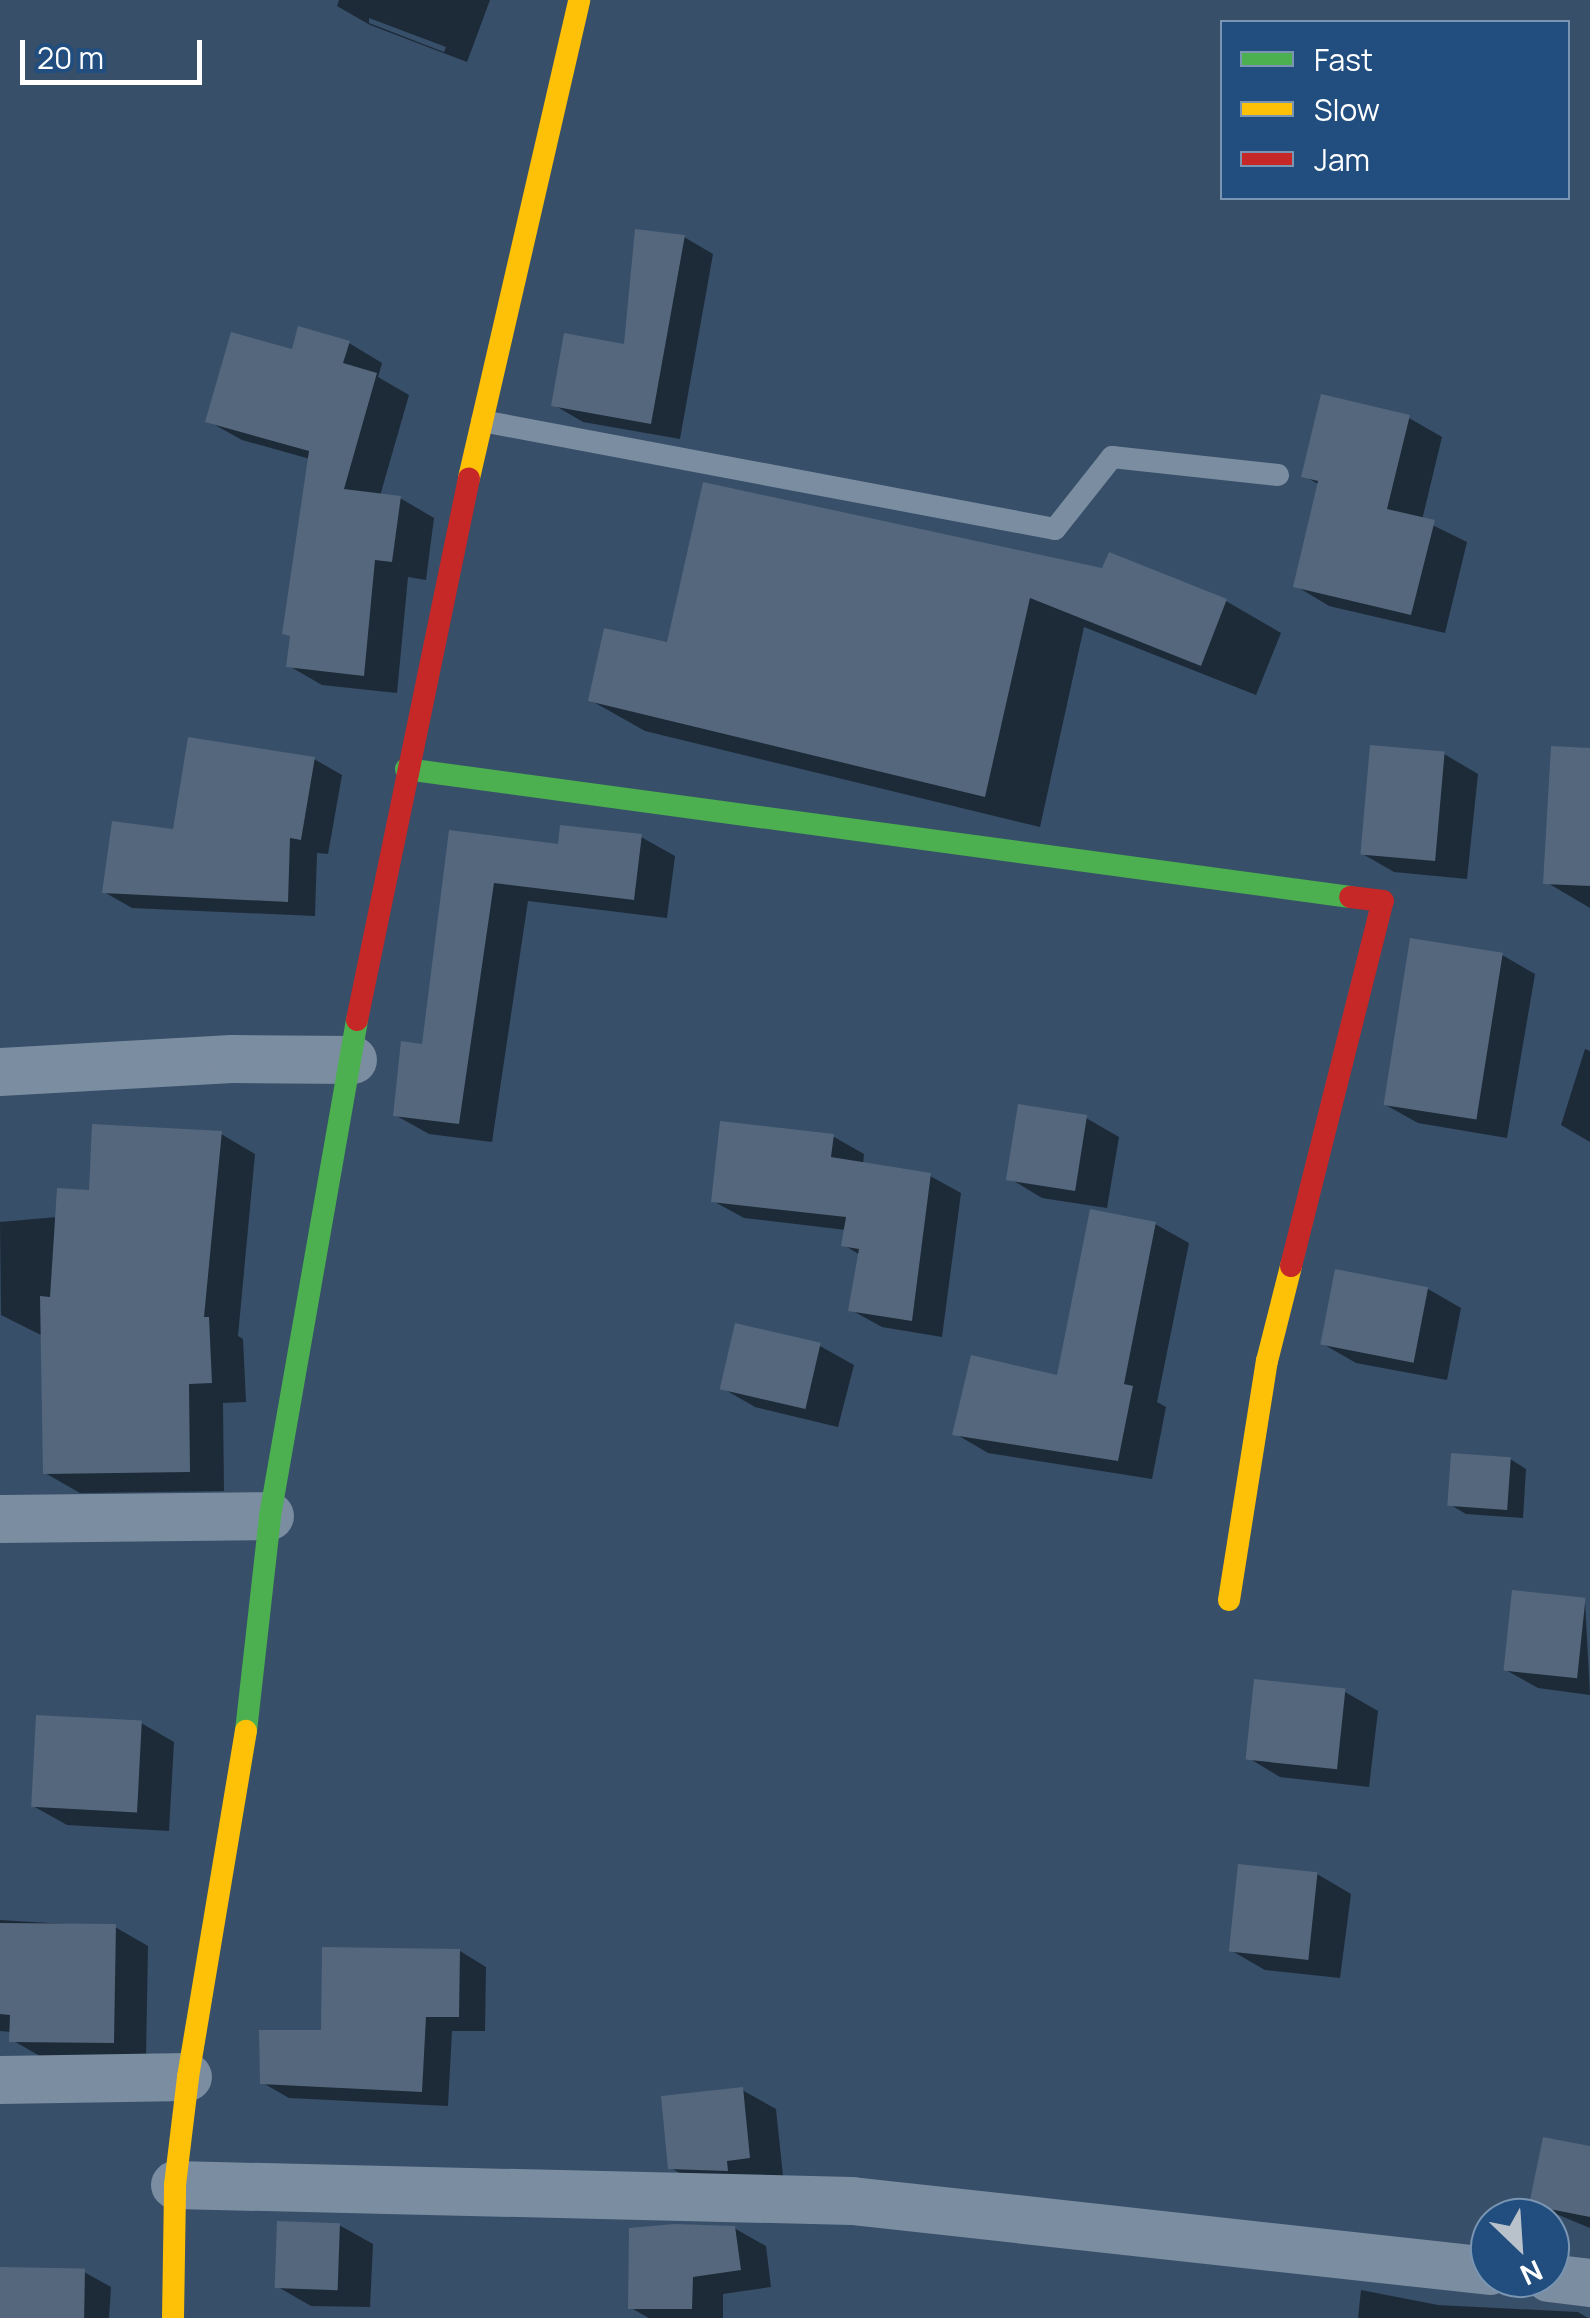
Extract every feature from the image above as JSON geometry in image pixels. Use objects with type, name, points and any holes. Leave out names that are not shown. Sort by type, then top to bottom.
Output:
[{"type":"street","points":[[173,2318],[175,2185],[188,2077],[244,1746],[270,1516],[406,769],[579,0]]},
{"type":"street","points":[[406,769],[1383,902],[1267,1361],[1229,1600]]},
{"type":"street","points":[[0,1072],[232,1059],[353,1060]]},
{"type":"street","points":[[0,1519],[270,1516]]},
{"type":"street","points":[[0,2080],[188,2077]]},
{"type":"street","points":[[175,2185],[852,2200],[1470,2270]]},
{"type":"lane","points":[[482,421],[1055,530],[1112,457],[1278,476]]},
{"type":"building","points":[[635,229],[685,235],[651,424],[551,406],[564,333],[624,344]]},
{"type":"building","points":[[298,326],[350,341],[343,363],[377,373],[344,489],[401,496],[392,562],[375,560],[364,676],[286,667],[290,636],[282,634],[309,451],[205,422],[231,332],[292,349]]},
{"type":"building","points":[[1321,394],[1410,415],[1387,509],[1435,520],[1411,615],[1293,587],[1318,481],[1301,477]]},
{"type":"building","points":[[703,482],[1102,568],[1109,552],[1227,599],[1201,666],[1030,598],[985,797],[588,701],[604,628],[667,642]]},
{"type":"building","points":[[188,737],[315,757],[301,840],[290,838],[288,902],[102,893],[112,821],[173,829]]},
{"type":"building","points":[[1370,745],[1445,752],[1435,861],[1360,855]]},
{"type":"building","points":[[1551,746],[1590,748],[1590,886],[1543,884]]},
{"type":"building","points":[[560,825],[642,834],[634,900],[494,883],[459,1124],[393,1116],[401,1041],[422,1044],[449,830],[558,844]]},
{"type":"building","points":[[1410,938],[1503,953],[1476,1120],[1384,1105]]},
{"type":"building","points":[[1018,1104],[1087,1115],[1075,1191],[1006,1180]]},
{"type":"building","points":[[720,1121],[834,1134],[831,1157],[931,1173],[912,1321],[848,1311],[859,1249],[841,1246],[846,1217],[711,1202]]},
{"type":"building","points":[[92,1124],[222,1131],[204,1317],[209,1317],[212,1383],[189,1384],[190,1472],[43,1474],[40,1296],[50,1297],[57,1188],[89,1190]]},
{"type":"building","points":[[1090,1209],[1156,1222],[1124,1384],[1133,1386],[1118,1461],[952,1435],[971,1355],[1057,1375]]},
{"type":"building","points":[[1335,1269],[1428,1287],[1414,1363],[1320,1345]]},
{"type":"building","points":[[735,1323],[821,1343],[805,1409],[720,1389]]},
{"type":"building","points":[[1451,1453],[1511,1457],[1507,1510],[1447,1506]]},
{"type":"building","points":[[1512,1590],[1586,1598],[1577,1678],[1504,1671]]},
{"type":"building","points":[[1254,1679],[1345,1689],[1337,1769],[1246,1760]]},
{"type":"building","points":[[36,1715],[142,1721],[137,1812],[31,1807]]},
{"type":"building","points":[[1238,1864],[1318,1872],[1308,1960],[1229,1952]]},
{"type":"building","points":[[0,1923],[116,1924],[114,2043],[9,2042],[10,2015],[0,2014]]},
{"type":"building","points":[[322,1947],[460,1949],[459,2017],[426,2017],[422,2092],[260,2084],[259,2030],[321,2030]]},
{"type":"building","points":[[743,2087],[750,2158],[727,2161],[728,2171],[668,2169],[661,2096]]},
{"type":"building","points":[[1543,2137],[1590,2146],[1590,2217],[1570,2213],[1570,2198],[1530,2198]]},
{"type":"building","points":[[277,2221],[340,2223],[338,2290],[275,2288]]},
{"type":"building","points":[[674,2224],[735,2226],[741,2270],[693,2277],[692,2309],[628,2309],[629,2228]]},
{"type":"building","points":[[0,2267],[85,2268],[84,2318],[0,2318]]},
{"type":"traffic: fast","points":[[406,769],[1350,897]]},
{"type":"traffic: fast","points":[[246,1731],[270,1516],[357,1020]]},
{"type":"traffic: slow","points":[[469,478],[579,0]]},
{"type":"traffic: slow","points":[[1229,1600],[1267,1361],[1291,1266]]},
{"type":"traffic: slow","points":[[173,2318],[175,2185],[188,2077],[246,1731]]},
{"type":"traffic: jam","points":[[357,1020],[469,478]]},
{"type":"traffic: jam","points":[[1291,1266],[1383,901],[1350,897]]}]
